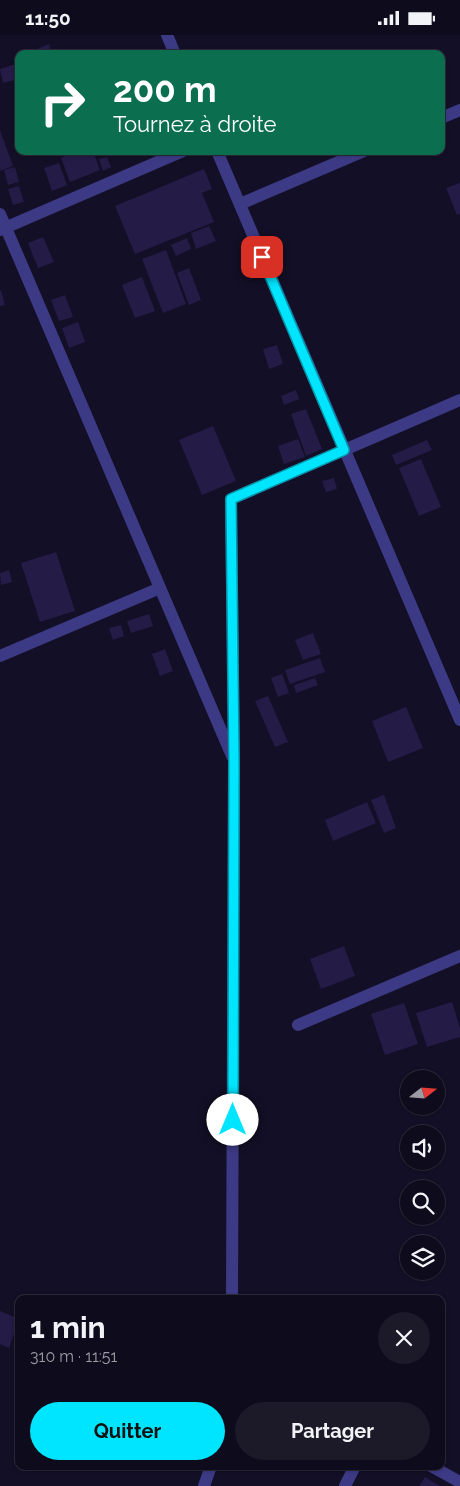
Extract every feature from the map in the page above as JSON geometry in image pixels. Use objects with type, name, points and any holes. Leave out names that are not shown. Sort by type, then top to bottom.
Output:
[{"type":"street","points":[[167,35],[173,50]]},
{"type":"street","points":[[445,116],[460,110]]},
{"type":"street","points":[[3,229],[174,155]]},
{"type":"street","points":[[219,155],[460,720]]},
{"type":"street","points":[[240,204],[355,155]]},
{"type":"street","points":[[0,214],[3,229],[234,762]]},
{"type":"street","points":[[232,1295],[234,762],[231,499],[460,401]]},
{"type":"street","points":[[0,657],[160,588]]},
{"type":"street","points":[[298,1025],[460,956]]},
{"type":"street","points":[[204,1486],[210,1470]]},
{"type":"street","points":[[345,1486],[353,1470]]},
{"type":"street","points":[[438,1470],[460,1482]]},
{"type":"building","points":[[49,44],[51,50],[37,50]]},
{"type":"building","points":[[15,64],[15,80],[3,83],[0,69]]},
{"type":"building","points":[[0,130],[13,166],[0,171]]},
{"type":"building","points":[[68,155],[94,155],[100,170],[70,182],[61,158]]},
{"type":"building","points":[[107,157],[111,167],[103,171],[99,159]]},
{"type":"building","points":[[59,163],[67,185],[52,191],[44,168]]},
{"type":"building","points":[[15,167],[19,182],[8,185],[4,170]]},
{"type":"building","points":[[204,169],[212,189],[202,193],[214,222],[135,254],[115,206]]},
{"type":"building","points":[[460,183],[460,214],[457,215],[446,188]]},
{"type":"building","points":[[19,186],[24,202],[13,205],[8,189]]},
{"type":"building","points":[[209,226],[216,241],[196,249],[191,233]]},
{"type":"building","points":[[43,237],[54,262],[38,268],[28,243]]},
{"type":"building","points":[[187,238],[191,249],[176,256],[171,245]]},
{"type":"building","points":[[166,250],[186,304],[163,313],[142,259]]},
{"type":"building","points":[[189,268],[201,300],[189,305],[177,273]]},
{"type":"building","points":[[142,277],[155,311],[135,318],[122,285]]},
{"type":"building","points":[[0,291],[5,305],[0,306]]},
{"type":"building","points":[[65,295],[73,317],[59,321],[51,300]]},
{"type":"building","points":[[78,322],[85,342],[69,348],[62,328]]},
{"type":"building","points":[[277,345],[283,364],[269,369],[263,349]]},
{"type":"building","points":[[296,390],[299,399],[284,405],[281,396]]},
{"type":"building","points":[[306,409],[322,449],[306,456],[291,414]]},
{"type":"building","points":[[213,426],[236,481],[202,495],[179,440]]},
{"type":"building","points":[[298,439],[305,457],[284,464],[278,446]]},
{"type":"building","points":[[427,440],[432,450],[396,465],[392,455]]},
{"type":"building","points":[[421,459],[441,507],[419,516],[399,468]]},
{"type":"building","points":[[334,478],[337,489],[326,492],[322,481]]},
{"type":"building","points":[[56,552],[75,611],[40,622],[21,563]]},
{"type":"building","points":[[9,570],[12,582],[1,585],[0,573]]},
{"type":"building","points":[[149,614],[153,626],[131,633],[127,621]]},
{"type":"building","points":[[121,625],[124,636],[113,640],[109,628]]},
{"type":"building","points":[[313,633],[321,654],[303,660],[295,640]]},
{"type":"building","points":[[165,649],[173,671],[160,676],[152,654]]},
{"type":"building","points":[[320,658],[325,672],[290,684],[285,670]]},
{"type":"building","points":[[282,674],[289,693],[278,697],[271,678]]},
{"type":"building","points":[[315,678],[318,685],[296,693],[294,685]]},
{"type":"building","points":[[268,696],[288,742],[275,747],[255,701]]},
{"type":"building","points":[[406,707],[423,748],[388,762],[372,721]]},
{"type":"building","points":[[384,795],[396,828],[384,833],[371,800]]},
{"type":"building","points":[[367,802],[376,823],[333,841],[325,820]]},
{"type":"building","points":[[344,946],[355,976],[321,989],[310,959]]},
{"type":"building","points":[[452,1002],[460,1028],[460,1037],[427,1047],[416,1013]]},
{"type":"building","points":[[404,1003],[418,1044],[385,1055],[371,1014]]},
{"type":"building","points":[[0,1311],[15,1317],[15,1331],[9,1348],[0,1344]]},
{"type":"building","points":[[425,1477],[440,1486],[419,1486]]},
{"type":"route","points":[[233,1120],[234,762],[231,499],[344,450],[262,257]]}]
